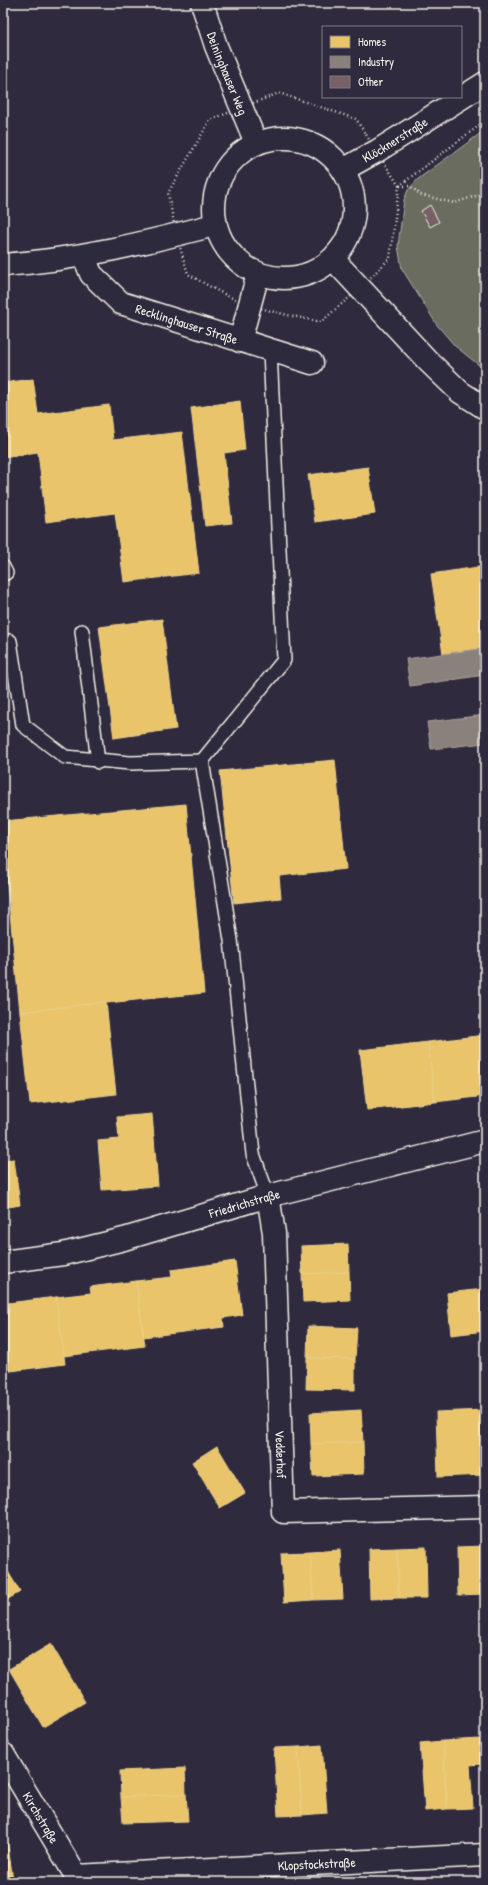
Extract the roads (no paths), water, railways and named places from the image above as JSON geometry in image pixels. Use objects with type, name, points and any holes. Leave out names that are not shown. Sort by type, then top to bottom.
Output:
[{"type":"street","name":"Deininghauser Weg","points":[[202,3],[216,46],[256,143]]},
{"type":"street","name":"Klöcknerstraße","points":[[462,97],[485,83]]},
{"type":"street","name":"Klöcknerstraße","points":[[344,170],[461,98]]},
{"type":"street","points":[[275,138],[295,138],[314,144],[330,155],[344,170],[353,193],[354,216],[347,240],[333,259],[316,271],[297,278],[277,279],[258,274],[238,263],[223,246],[214,225],[213,205],[216,186],[225,168],[238,153],[256,143],[275,138]]},
{"type":"street","points":[[3,265],[35,263],[84,256],[214,225]]},
{"type":"street","name":"Recklinghauser Straße","points":[[84,256],[91,274],[120,303],[312,363]]},
{"type":"street","points":[[333,259],[359,289],[460,392],[485,408]]},
{"type":"street","points":[[240,341],[258,274]]},
{"type":"street","name":"Friedrichstraße","points":[[3,1262],[63,1254],[124,1239],[268,1196],[485,1141]]},
{"type":"street","name":"Vedderhof","points":[[268,1196],[274,1232],[283,1512],[485,1507]]},
{"type":"street","name":"Kirchstraße","points":[[3,1754],[77,1879]]},
{"type":"street","name":"Klopstockstraße","points":[[77,1879],[485,1855]]},
{"type":"lane","points":[[268,1196],[253,1154],[231,940],[202,761],[284,660],[270,350]]},
{"type":"lane","points":[[82,631],[98,762]]},
{"type":"lane","points":[[10,640],[22,725],[65,757],[98,762],[130,763],[202,761]]}]
